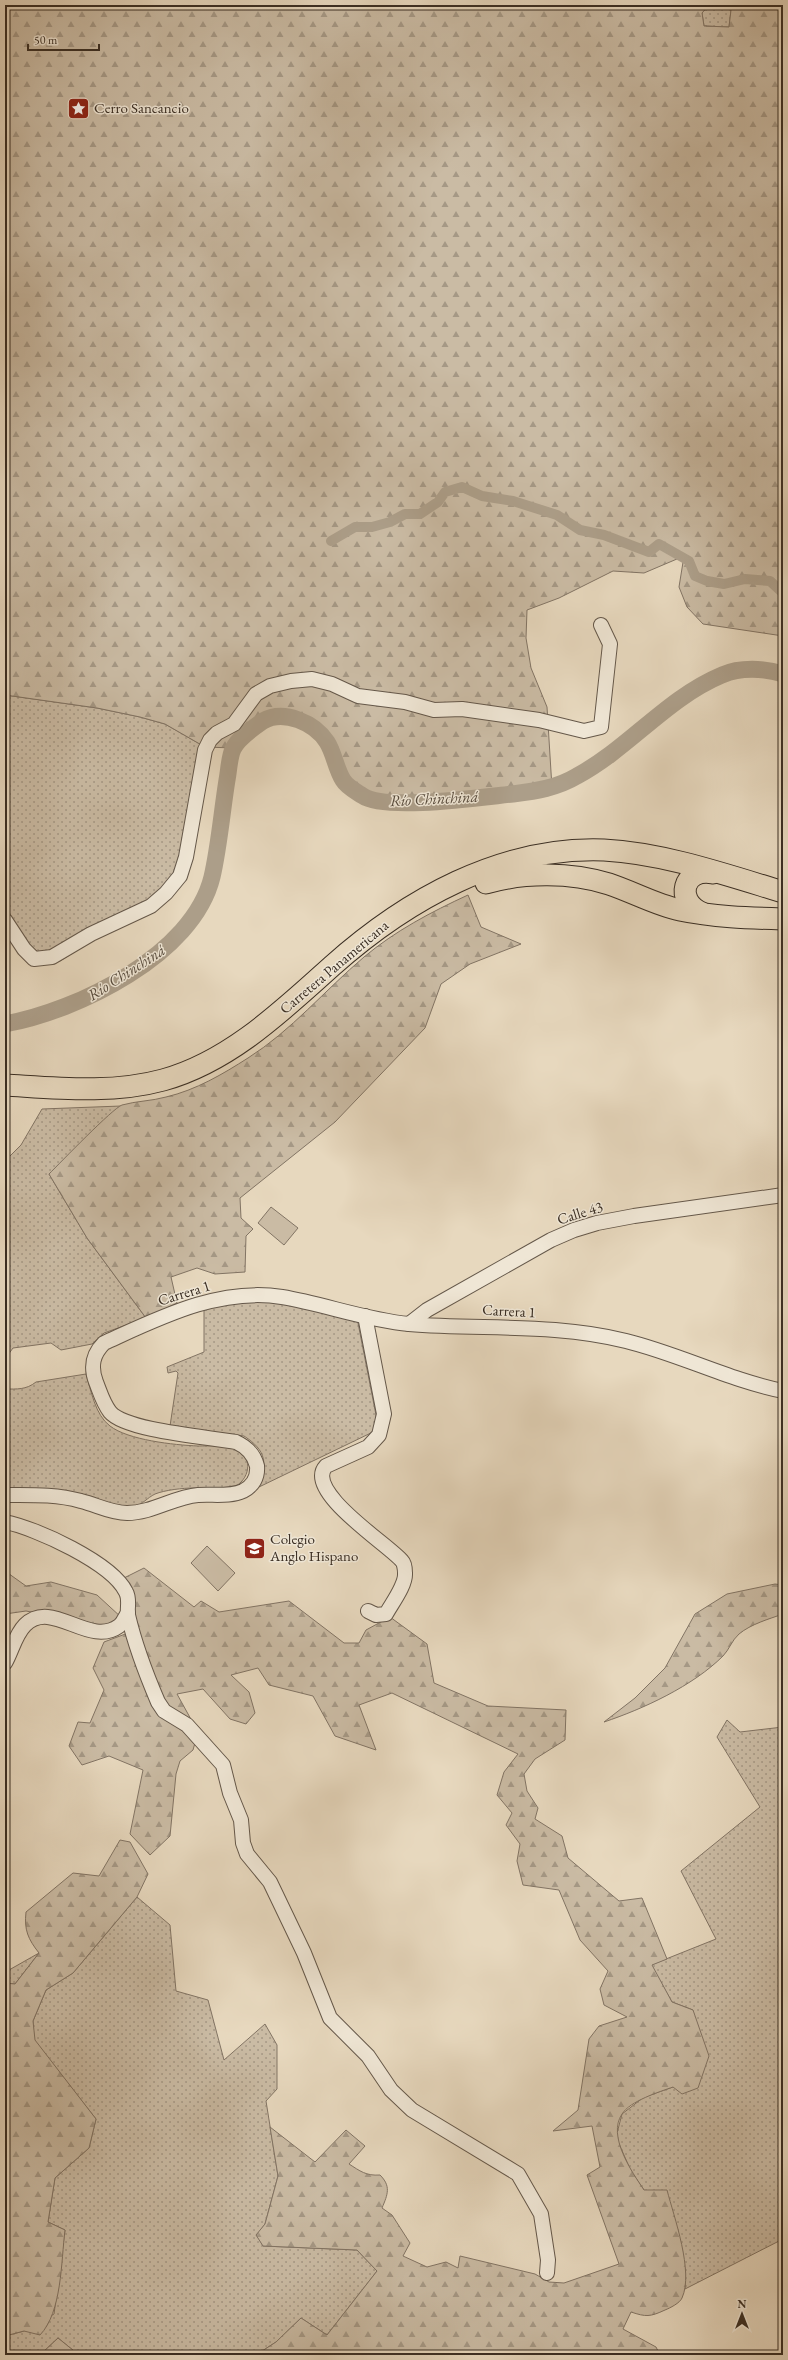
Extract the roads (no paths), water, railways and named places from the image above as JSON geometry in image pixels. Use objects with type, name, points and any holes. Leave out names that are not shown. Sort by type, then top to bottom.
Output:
[{"type":"highway","name":"Carretera Panamericana","points":[[5,1085],[67,1089],[119,1088],[163,1080],[186,1072],[238,1043],[274,1018],[356,945],[396,915],[428,895],[465,878],[497,867],[565,852],[603,850],[663,858],[783,892]]},
{"type":"highway","points":[[702,913],[694,910],[688,903],[685,895],[685,886],[696,873],[705,871],[714,873]]},
{"type":"highway","name":"Carretera Panamericana","points":[[5,1098],[119,1100],[166,1091],[206,1076],[245,1053],[276,1029],[362,951],[401,923],[432,905],[467,888],[499,879],[553,876],[581,878],[608,884],[665,906],[702,913],[783,919]]},
{"type":"street","points":[[5,920],[24,949],[34,959],[43,960],[52,957],[91,934],[151,906],[166,893],[180,876],[186,857],[205,750],[210,740],[217,733],[234,724],[256,694],[270,686],[291,680],[312,679],[332,684],[358,696],[405,702],[434,710],[462,709],[539,720],[584,731],[601,727],[610,644],[601,625]]},
{"type":"street","name":"Calle 43","points":[[409,1324],[427,1310],[550,1240],[574,1230],[597,1223],[634,1216],[783,1195]]},
{"type":"street","name":"Carrera 1","points":[[5,1495],[54,1495],[80,1501],[113,1512],[128,1513],[144,1511],[197,1495],[230,1494],[244,1490],[254,1484],[258,1472],[256,1461],[246,1447],[236,1442],[137,1426],[121,1421],[110,1412],[103,1400],[94,1377],[92,1364],[96,1352],[104,1343],[179,1309],[218,1300],[256,1296],[281,1297],[365,1316],[409,1324],[575,1331],[628,1341],[756,1385],[783,1391]]},
{"type":"street","points":[[365,1316],[384,1414],[379,1435],[368,1447],[326,1466],[322,1472],[323,1483],[328,1494],[356,1522],[403,1562],[405,1574],[386,1614],[376,1615],[368,1611]]},
{"type":"street","points":[[5,1522],[45,1534],[85,1557],[115,1577],[128,1594],[123,1620],[158,1702],[164,1711],[187,1725],[223,1765],[230,1793],[241,1820],[243,1843],[247,1854],[270,1882],[304,1953],[330,2018],[368,2056],[391,2090],[412,2110],[473,2145],[518,2174],[541,2214],[548,2260],[547,2273]]},
{"type":"street","points":[[5,1663],[21,1630],[26,1624],[39,1616],[51,1617],[93,1630],[106,1630],[123,1620]]},
{"type":"waterway","points":[[331,541],[355,527],[372,527],[390,522],[405,514],[420,514],[438,502],[445,492],[462,487],[482,496],[513,501],[557,515],[580,530],[604,535],[649,552],[659,544],[689,561],[695,576],[707,581],[724,584],[745,579],[770,581],[783,593]]},
{"type":"waterway","name":"Río Chinchiná","points":[[5,1024],[65,1007],[97,992],[128,975],[157,954],[182,931],[201,905],[212,877],[233,749],[242,737],[263,721],[271,718],[289,717],[315,729],[327,742],[345,783],[363,796],[375,800],[412,803],[458,800],[530,792],[562,783],[596,765],[683,697],[722,675],[729,672],[752,669],[768,670],[783,674]]},
{"type":"place","name":"Cerro Sancancio","points":[[78,108]]},
{"type":"place","name":"Colegio Anglo Hispano","points":[[254,1548]]}]
